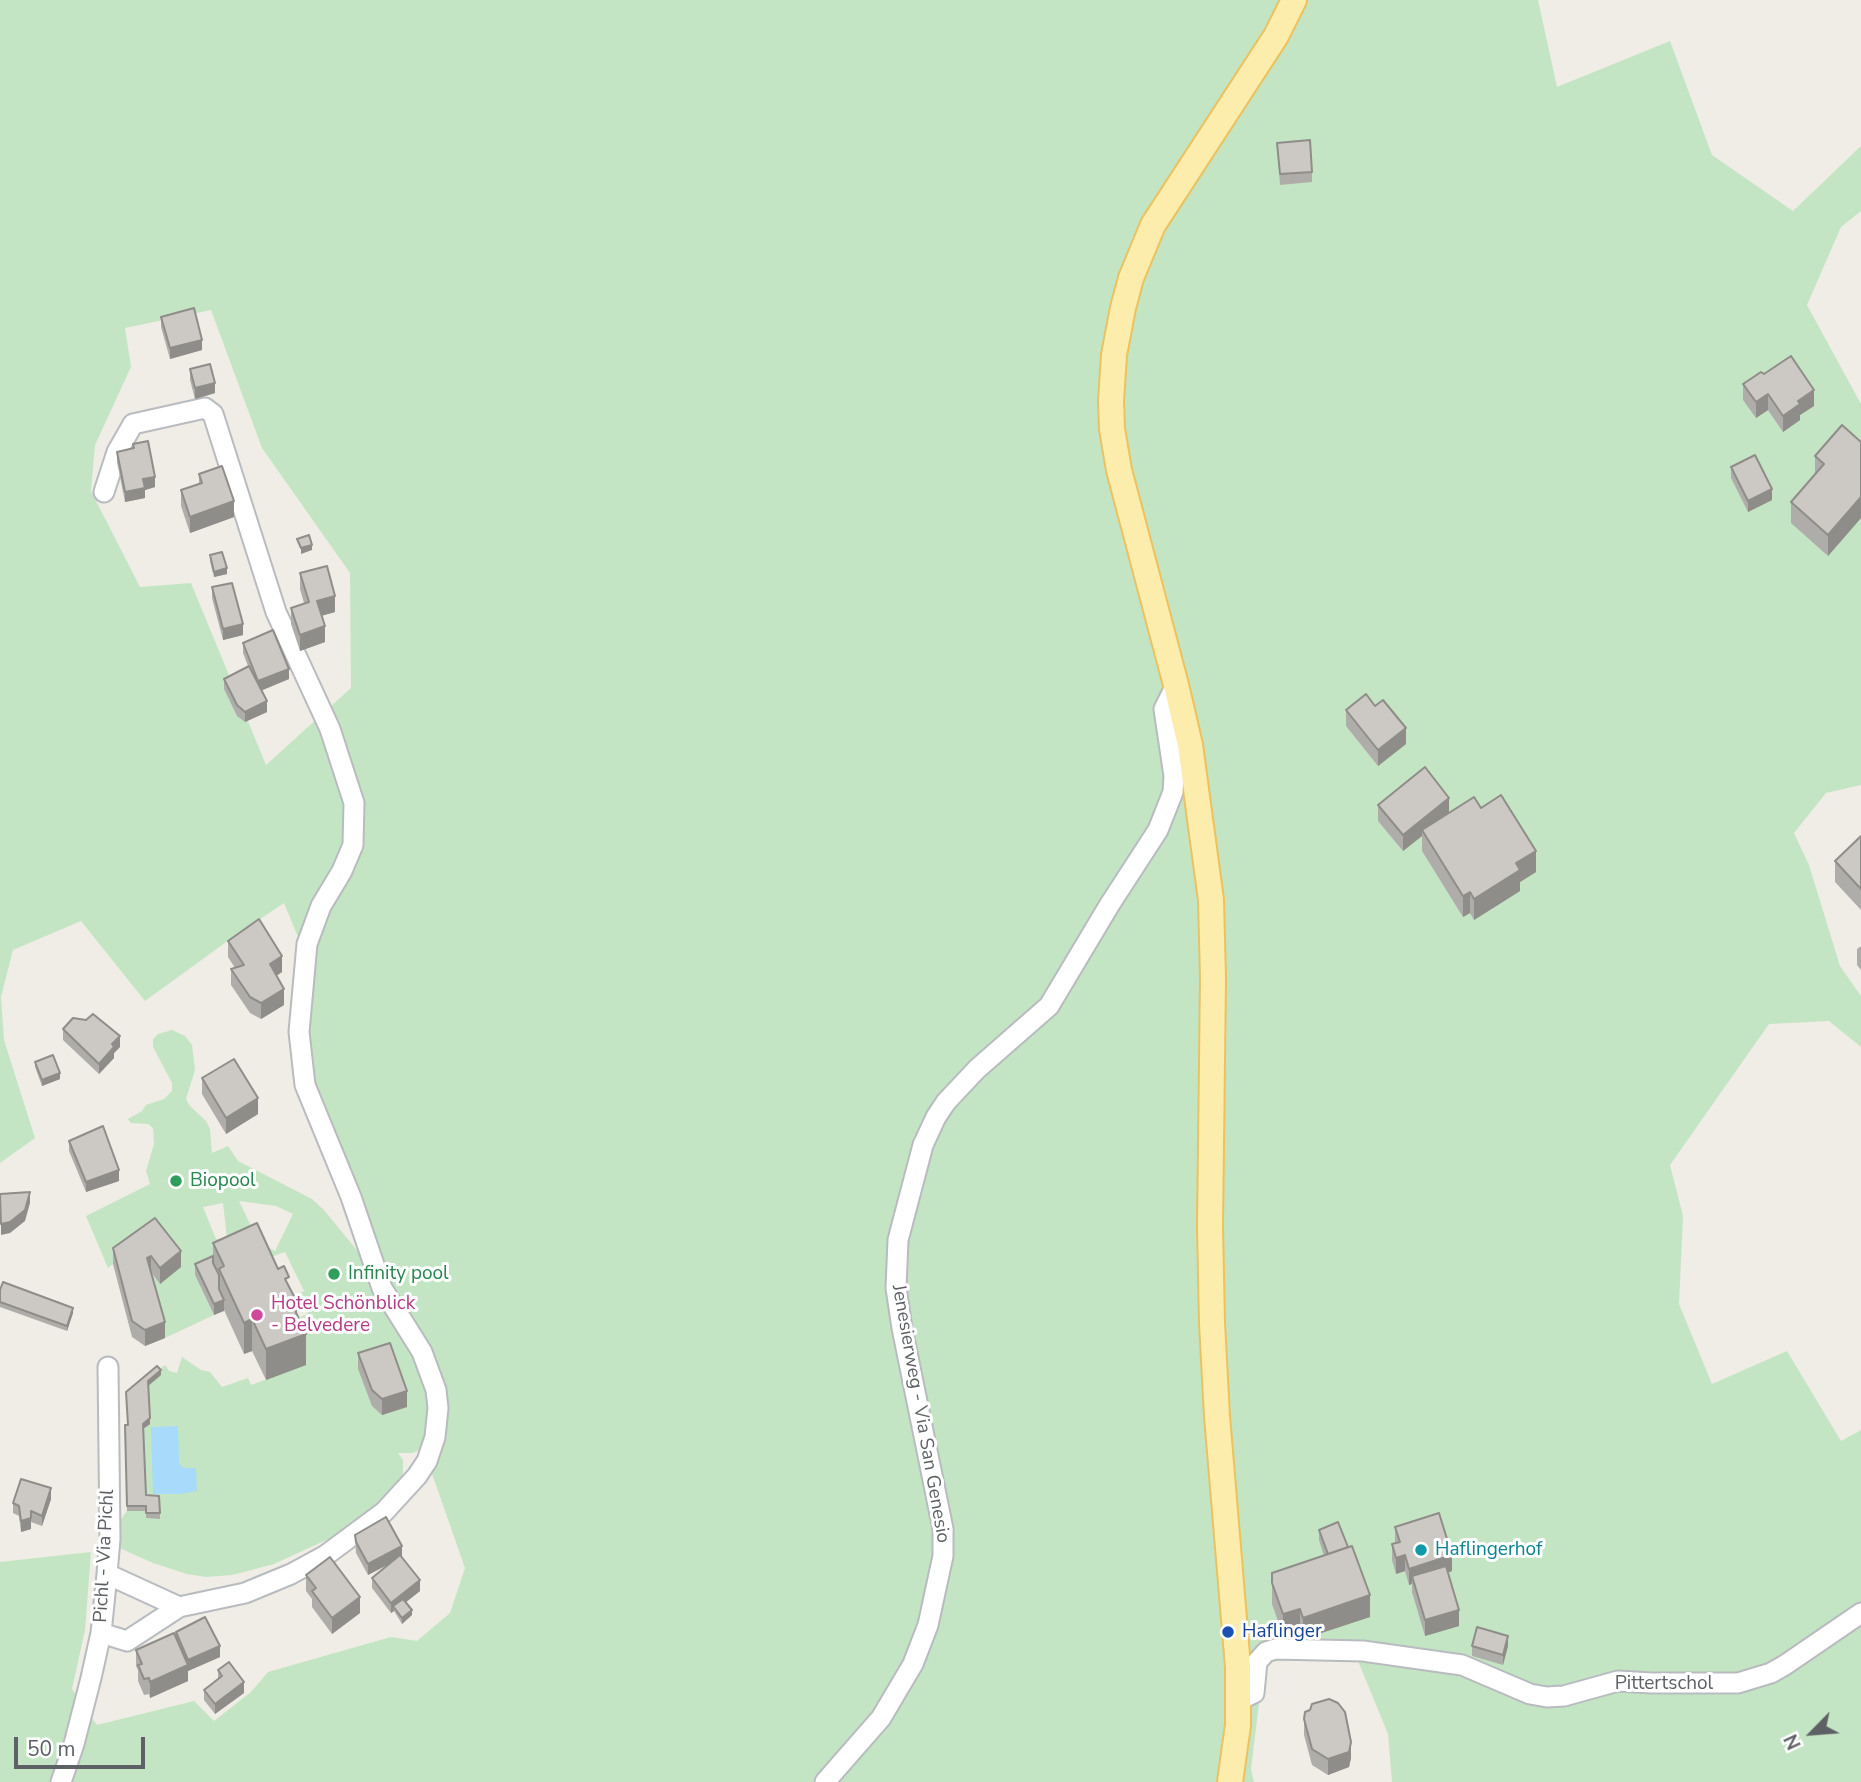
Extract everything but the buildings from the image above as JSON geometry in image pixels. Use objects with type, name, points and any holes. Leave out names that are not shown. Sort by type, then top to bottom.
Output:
[{"type":"main road","points":[[1230,1782],[1239,1700],[1237,1632],[1217,1416],[1212,1323],[1212,925],[1190,745],[1119,470],[1111,416],[1114,355],[1122,308],[1153,225],[1276,36],[1294,0]]},
{"type":"street","points":[[101,1633],[127,1641],[179,1607],[231,1597],[258,1588],[315,1561],[359,1532],[393,1503],[423,1468],[435,1437],[438,1408],[429,1369],[416,1342],[382,1288],[351,1196],[305,1085],[299,1031],[307,944],[321,906],[353,845],[354,803],[330,729],[276,612],[213,414],[205,408],[133,424],[109,471],[104,492]]},
{"type":"street","name":"Jenesierweg - Via San Genesio","points":[[825,1782],[881,1718],[913,1664],[928,1625],[943,1556],[943,1529],[896,1288],[898,1240],[923,1145],[946,1102],[977,1069],[1049,1006],[1110,904],[1147,851],[1173,792],[1174,776],[1164,709],[1176,685]]},
{"type":"street","name":"Pichl - Via Pichl","points":[[61,1782],[74,1744],[101,1633],[110,1539],[108,1367]]},
{"type":"street","points":[[107,1574],[179,1607]]},
{"type":"street","name":"Pittertschol","points":[[1239,1700],[1254,1693],[1256,1662],[1266,1652],[1275,1649],[1363,1651],[1462,1665],[1531,1694],[1547,1697],[1564,1696],[1618,1681],[1738,1683],[1771,1673],[1861,1613]]},
{"type":"green space","points":[[0,0],[1538,0],[1557,87],[1670,41],[1712,155],[1793,211],[1861,146],[1861,211],[1841,227],[1807,305],[1861,404],[1861,785],[1826,793],[1794,833],[1809,865],[1840,966],[1861,996],[1861,1047],[1829,1021],[1769,1024],[1670,1165],[1683,1216],[1679,1304],[1712,1384],[1787,1351],[1841,1441],[1861,1430],[1861,1782],[1392,1782],[1388,1734],[1356,1656],[1264,1662],[1251,1769],[1254,1782],[0,1782],[0,1562],[91,1552],[85,1630],[72,1689],[97,1725],[194,1701],[214,1721],[251,1692],[268,1672],[391,1637],[417,1641],[450,1613],[465,1568],[430,1468],[443,1432],[307,1063],[307,959],[284,903],[145,1001],[81,921],[13,950],[1,997],[4,1040],[35,1138],[0,1163]],"holes":[[[211,310],[262,448],[350,573],[351,688],[266,765],[191,583],[140,587],[91,491],[95,445],[131,367],[125,328]]]},
{"type":"green space","points":[[172,1030],[185,1036],[192,1045],[195,1070],[186,1099],[210,1129],[212,1153],[228,1146],[238,1161],[312,1199],[364,1259],[401,1328],[430,1394],[425,1447],[413,1453],[398,1453],[403,1460],[403,1475],[392,1493],[348,1530],[274,1564],[232,1575],[206,1577],[187,1574],[117,1547],[115,1527],[127,1511],[126,1397],[165,1365],[169,1371],[177,1373],[182,1357],[201,1370],[210,1372],[222,1387],[248,1378],[251,1385],[305,1365],[291,1322],[308,1313],[299,1294],[304,1291],[285,1252],[271,1257],[267,1247],[275,1251],[293,1214],[276,1206],[239,1201],[260,1245],[195,1275],[214,1315],[165,1338],[151,1272],[160,1283],[180,1267],[113,1264],[108,1268],[86,1216],[150,1184],[146,1171],[154,1144],[153,1128],[148,1124],[131,1123],[128,1119],[142,1111],[146,1105],[164,1099],[172,1091],[172,1083],[153,1047],[153,1039],[158,1034]],"holes":[[[223,1203],[227,1238],[216,1239],[203,1207]]]},
{"type":"water","points":[[178,1426],[179,1464],[184,1468],[196,1468],[197,1491],[153,1494],[151,1427]]},
{"type":"place","name":"Biopool","points":[[176,1181]]},
{"type":"place","name":"Infinity pool","points":[[334,1274]]},
{"type":"place","name":"Hotel Schönblick - Belvedere","points":[[257,1315]]},
{"type":"place","name":"Haflingerhof","points":[[1421,1550]]},
{"type":"place","name":"Haflinger","points":[[1228,1632]]}]
